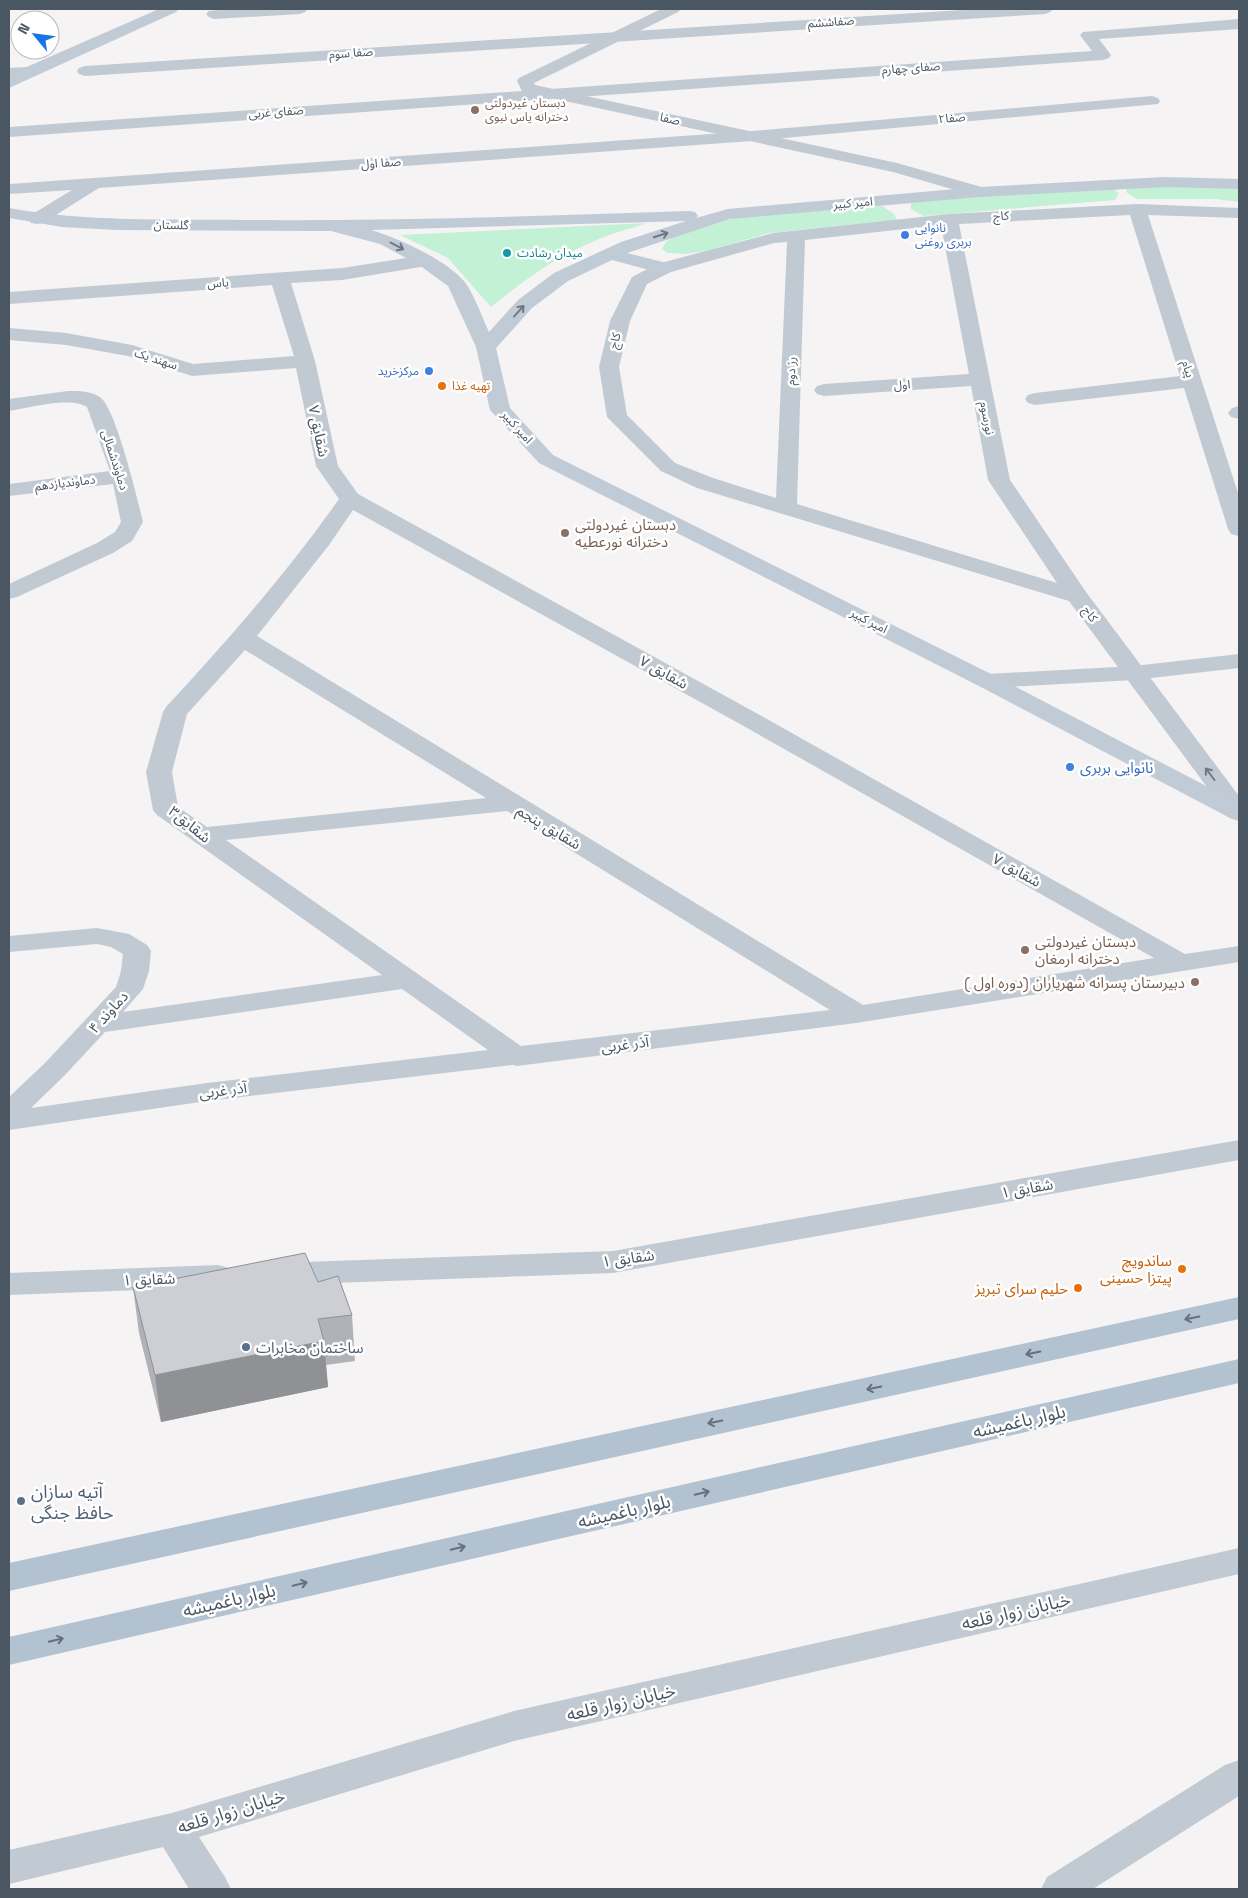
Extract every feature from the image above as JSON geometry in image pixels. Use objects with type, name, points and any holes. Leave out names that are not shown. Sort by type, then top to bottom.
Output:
[{"type":"main road","points":[[9,83],[28,72],[171,9]]},
{"type":"main road","name":"امیر کبیر","points":[[1239,184],[1165,182],[979,192],[728,214],[645,240],[561,277],[525,304],[486,347],[500,410],[546,459],[987,681],[1239,813]]},
{"type":"main road","name":"گلستان","points":[[9,212],[36,219],[109,224],[334,226]]},
{"type":"main road","points":[[334,226],[502,223],[728,214]]},
{"type":"main road","points":[[334,226],[386,240],[426,261],[456,283],[486,347]]},
{"type":"main road","points":[[610,254],[664,268]]},
{"type":"main road","points":[[9,1577],[1239,1308]]},
{"type":"main road","name":"بلوار باغمیشه","points":[[9,1651],[1239,1370]]},
{"type":"street","points":[[214,14],[300,9]]},
{"type":"street","points":[[542,93],[528,88],[525,82],[673,9]]},
{"type":"street","name":"صفاششم","points":[[618,36],[1045,9]]},
{"type":"street","name":"صفای چهارم","points":[[542,93],[1104,55],[1088,35],[1239,24]]},
{"type":"street","name":"صفا سوم","points":[[85,71],[618,36]]},
{"type":"street","points":[[9,73],[28,72]]},
{"type":"street","name":"صفای غربی","points":[[9,132],[542,93]]},
{"type":"street","name":"صفا","points":[[542,93],[897,168],[979,192]]},
{"type":"street","name":"صفا۲","points":[[752,136],[1152,101]]},
{"type":"street","name":"صفا اول","points":[[10,189],[752,136]]},
{"type":"street","points":[[36,219],[96,183]]},
{"type":"street","name":"کاج","points":[[1239,213],[1137,209],[949,219],[773,238],[664,268],[639,281],[620,321],[609,367],[616,417],[668,468],[706,483],[1077,596],[1239,813]]},
{"type":"street","name":"پیام","points":[[1137,209],[1239,528]]},
{"type":"street","name":"نورسوم","points":[[949,219],[999,480],[1077,596]]},
{"type":"street","name":"رز دوم","points":[[786,508],[796,235]]},
{"type":"street","name":"یاس","points":[[9,298],[352,273],[426,261]]},
{"type":"street","name":"شقایق ۷","points":[[280,279],[304,360],[327,466],[350,499],[749,719],[1180,962]]},
{"type":"street","name":"سهند یک","points":[[9,334],[66,339],[132,351],[192,370],[304,360]]},
{"type":"street","name":"اول","points":[[824,390],[980,379]]},
{"type":"street","points":[[1035,399],[1193,381]]},
{"type":"street","name":"دماوندشمالی","points":[[9,405],[76,397],[93,400],[122,476],[132,522],[124,536],[105,548],[9,592]]},
{"type":"street","name":"دماوندیازدهم","points":[[9,490],[122,476]]},
{"type":"street","name":"شقایق۳","points":[[350,499],[321,540],[243,638],[175,712],[159,772],[166,810],[517,1057]]},
{"type":"street","name":"شقایق پنجم","points":[[243,638],[857,1014]]},
{"type":"street","points":[[987,681],[1134,673],[1239,661]]},
{"type":"street","points":[[201,835],[510,803]]},
{"type":"street","name":"دماوند ۴","points":[[9,944],[97,936],[118,940],[137,951],[135,971],[129,989],[55,1069],[9,1113]]},
{"type":"street","name":"آذر غربی","points":[[9,1121],[215,1090],[517,1057],[857,1014],[1239,954]]},
{"type":"street","points":[[96,1025],[406,980]]},
{"type":"street","name":"شقایق ۱","points":[[9,1284],[613,1262],[1239,1150]]},
{"type":"street","name":"خیابان زوار قلعه","points":[[9,1866],[172,1829],[514,1726],[1239,1561]]},
{"type":"street","points":[[1061,1889],[1239,1776]]},
{"type":"street","points":[[172,1829],[211,1889]]},
{"type":"green space","points":[[1166,184],[1239,187],[1239,202],[1215,199],[1137,199],[1126,192],[1127,187]]},
{"type":"green space","points":[[1113,189],[1119,193],[1115,200],[924,216],[911,209],[911,203],[986,195]]},
{"type":"green space","points":[[882,206],[894,214],[897,220],[769,233],[706,251],[685,254],[667,253],[662,249],[666,242],[675,236],[738,217]]},
{"type":"green space","points":[[647,223],[599,239],[565,255],[527,279],[491,307],[448,258],[400,235]]},
{"type":"building","points":[[305,1253],[318,1282],[338,1276],[352,1315],[318,1319],[324,1341],[155,1375],[133,1287]]},
{"type":"place","name":"دبستان غیردولتی دخترانه یاس نبوی","points":[[475,110]]},
{"type":"place","name":"نانوایی بربری روغنی","points":[[905,235]]},
{"type":"place","name":"میدان رشادت","points":[[507,253]]},
{"type":"place","name":"مرکزخرید","points":[[429,371]]},
{"type":"place","name":"تهیه غذا","points":[[442,386]]},
{"type":"place","name":"دبستان غیردولتی دخترانه نورعطیه","points":[[565,533]]},
{"type":"place","name":"نانوایی بربری","points":[[1070,767]]},
{"type":"place","name":"دبستان غیردولتی دخترانه ارمغان","points":[[1025,950]]},
{"type":"place","name":"دبیرستان پسرانه شهریاران (دوره اول )","points":[[1195,982]]},
{"type":"place","name":"ساندویچ پیتزا حسینی","points":[[1182,1269]]},
{"type":"place","name":"حلیم سرای تبریز","points":[[1078,1288]]},
{"type":"place","name":"ساختمان مخابرات","points":[[246,1347]]},
{"type":"place","name":"آتیه سازان حافظ جنگی","points":[[21,1501]]}]
